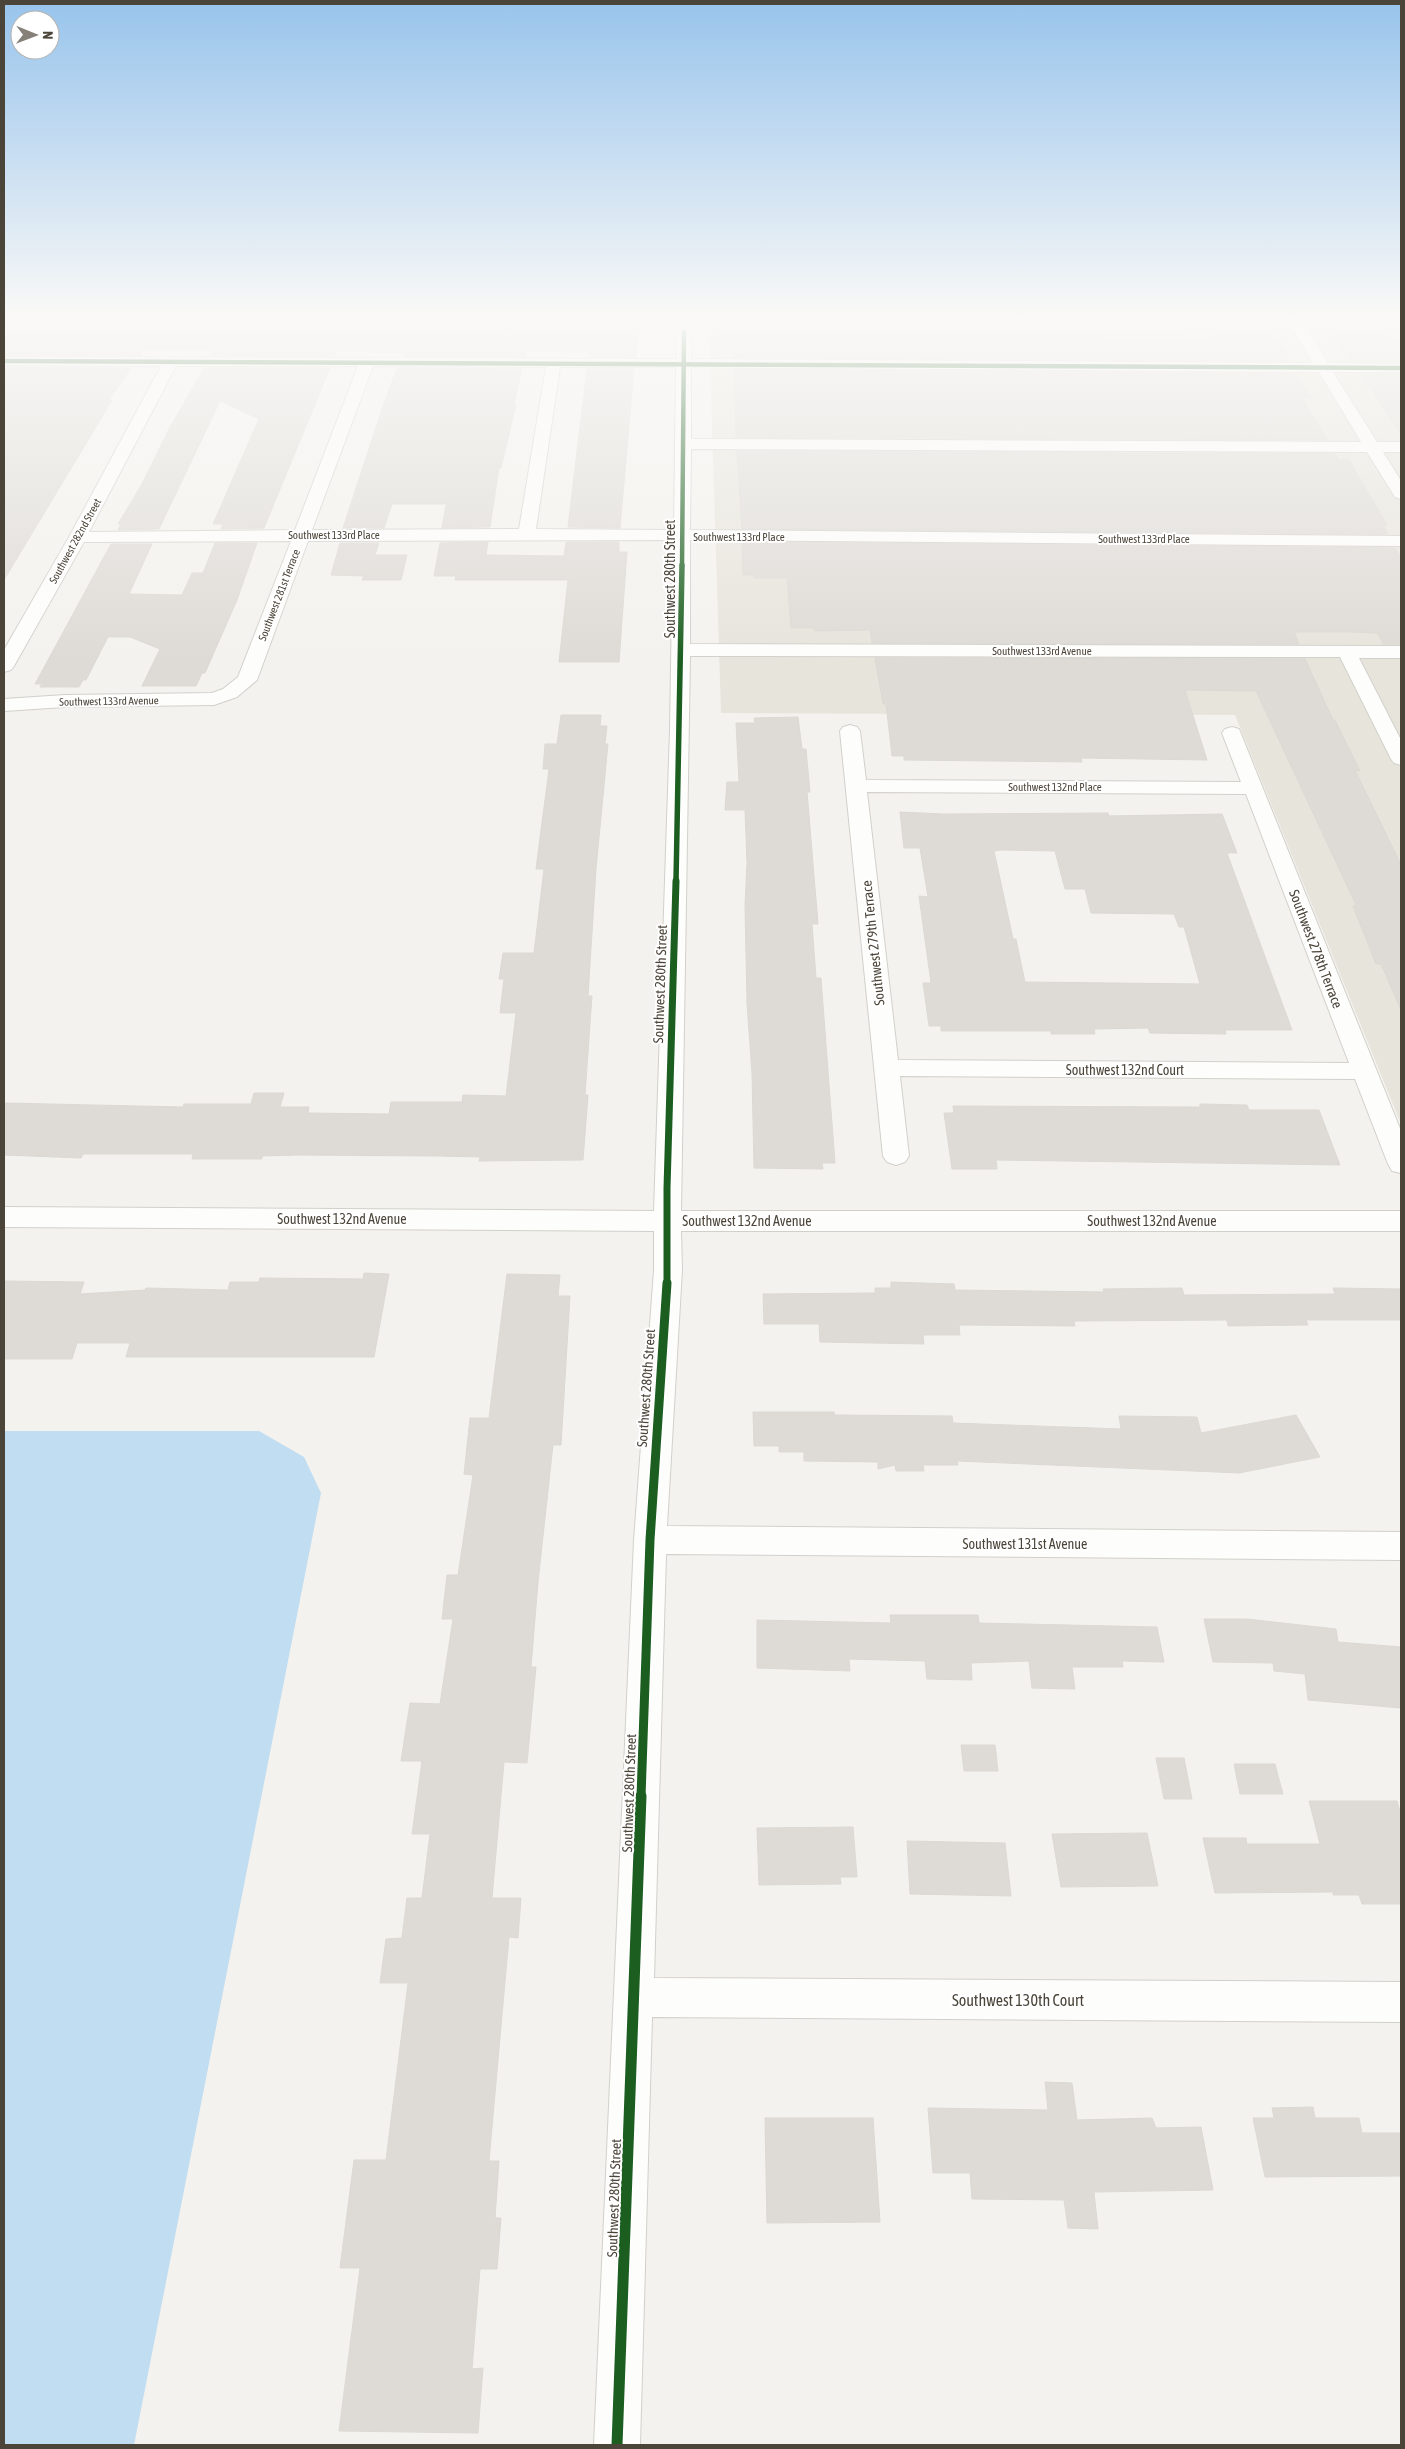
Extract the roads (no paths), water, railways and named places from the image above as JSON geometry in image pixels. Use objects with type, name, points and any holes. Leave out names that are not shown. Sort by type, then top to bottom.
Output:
[{"type":"street","name":"Southwest 282nd Street","points":[[4,666],[78,537],[133,432]]},
{"type":"street","name":"Southwest 281st Terrace","points":[[214,699],[230,693],[247,680],[341,432]]},
{"type":"street","points":[[527,534],[543,432]]},
{"type":"street","name":"Southwest 280th Street","points":[[617,2445],[650,1540],[668,1270],[682,650],[682,432]]},
{"type":"street","points":[[1363,432],[1401,494]]},
{"type":"street","points":[[682,444],[1401,447]]},
{"type":"street","name":"Southwest 133rd Place","points":[[78,537],[527,534],[1401,541]]},
{"type":"street","name":"Southwest 133rd Avenue","points":[[682,650],[1401,652]]},
{"type":"street","points":[[1347,653],[1401,759]]},
{"type":"street","name":"Southwest 133rd Avenue","points":[[4,705],[65,701],[214,699]]},
{"type":"street","name":"Southwest 279th Terrace","points":[[850,731],[896,1156]]},
{"type":"street","name":"Southwest 278th Terrace","points":[[1232,733],[1401,1164]]},
{"type":"street","name":"Southwest 132nd Place","points":[[857,786],[1253,788]]},
{"type":"street","name":"Southwest 132nd Court","points":[[886,1068],[1364,1071]]},
{"type":"street","name":"Southwest 132nd Avenue","points":[[4,1217],[668,1221],[1401,1221]]},
{"type":"street","name":"Southwest 131st Avenue","points":[[650,1540],[1401,1546]]},
{"type":"street","name":"Southwest 130th Court","points":[[634,1997],[1401,2002]]},
{"type":"water","points":[[4,1431],[259,1431],[304,1457],[321,1493],[134,2445],[4,2445]]}]
